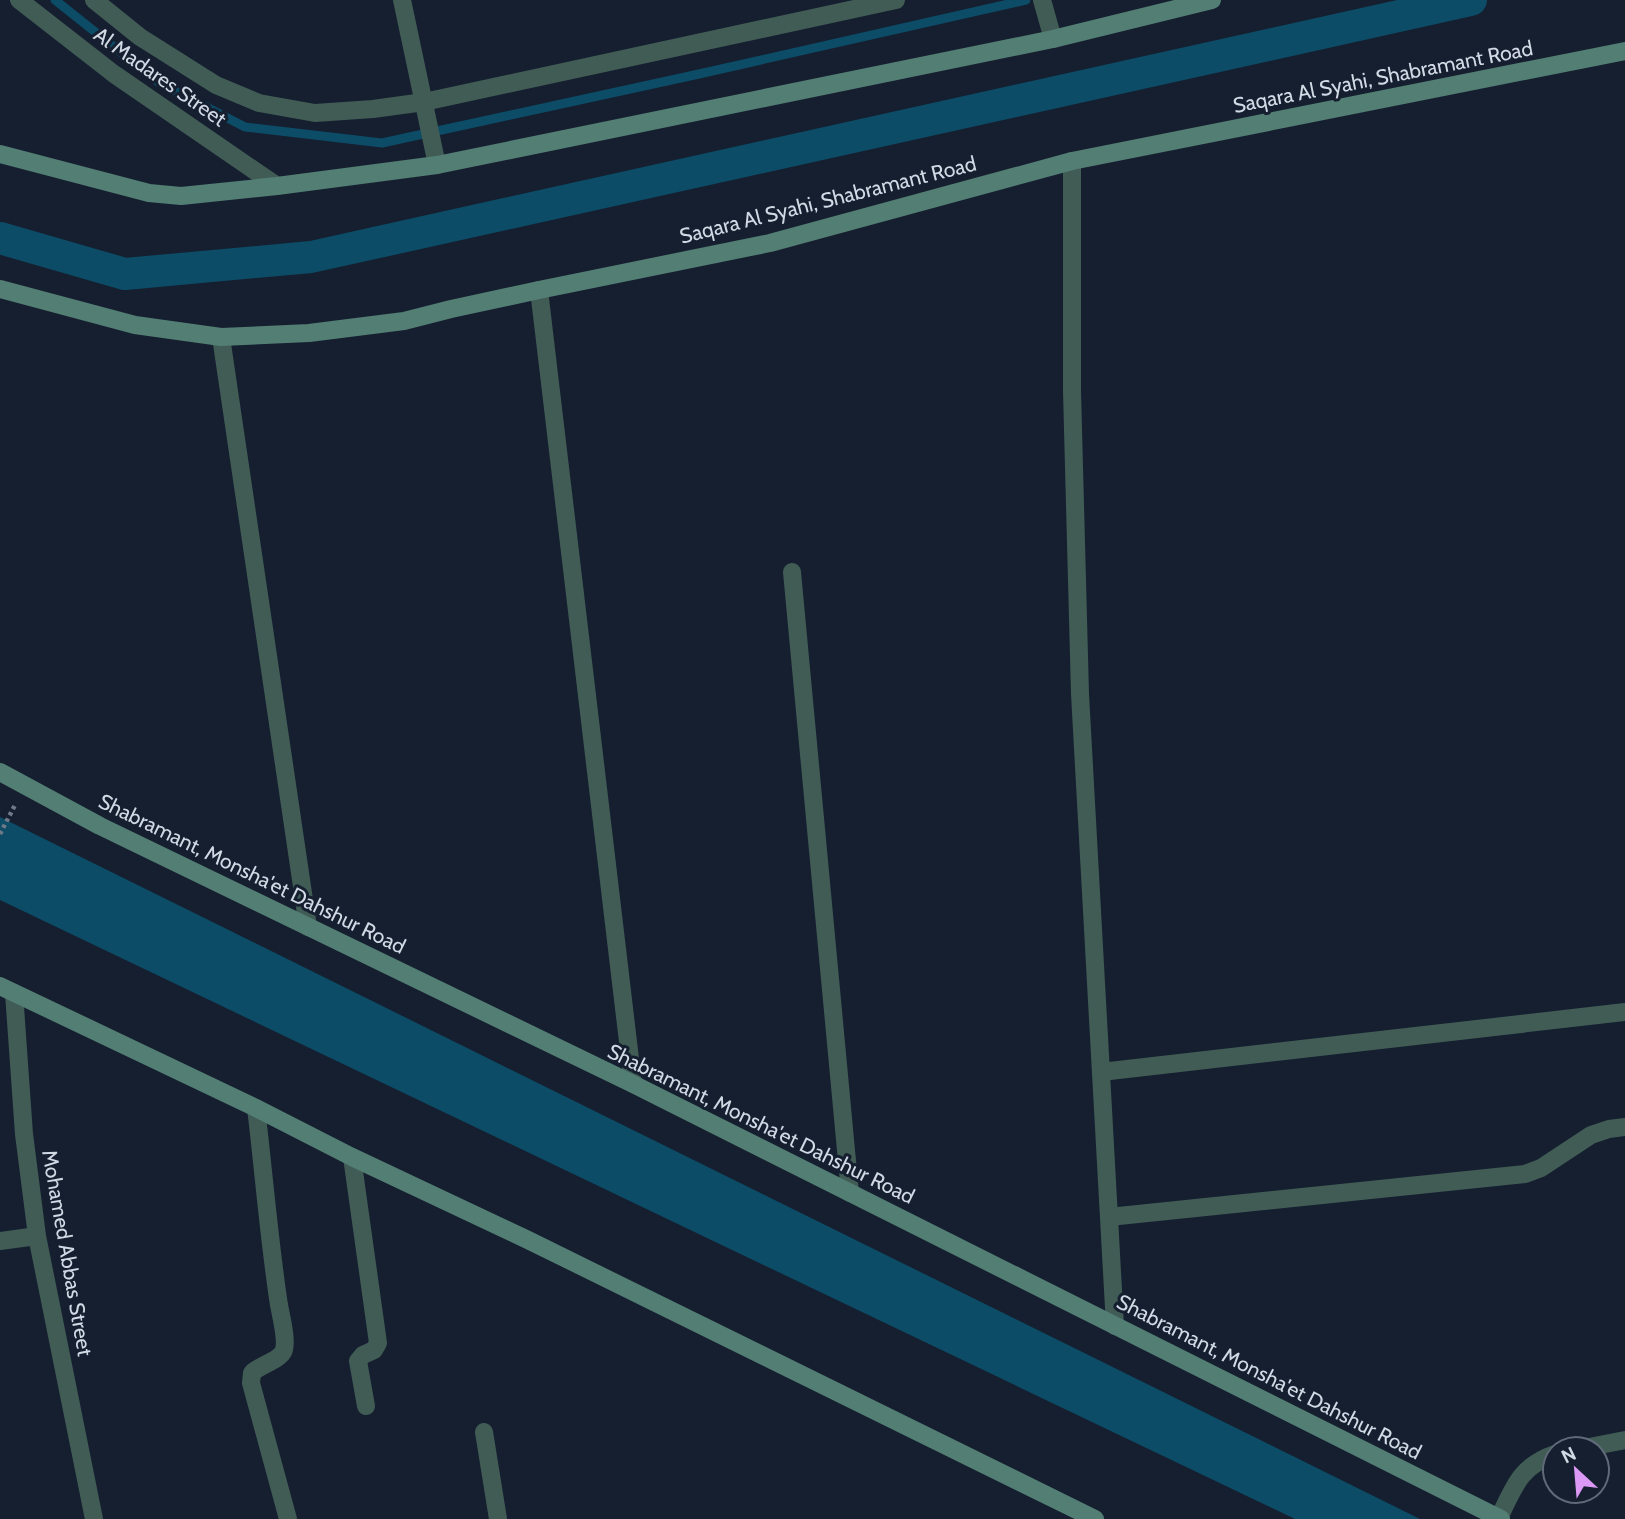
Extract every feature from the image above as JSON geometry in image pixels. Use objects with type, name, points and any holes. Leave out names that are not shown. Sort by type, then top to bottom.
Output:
[{"type":"main road","points":[[0,154],[149,193],[166,195],[181,196],[277,186],[437,165],[1053,39],[1212,0]]},
{"type":"main road","name":"Saqara Al Syahi, Shabramant Road","points":[[0,289],[135,325],[221,337],[309,333],[404,321],[539,290],[770,243],[1072,161],[1625,51]]},
{"type":"main road","name":"Shabramant, Monsha'et Dahshur Road","points":[[0,772],[100,826],[633,1084],[1500,1519]]},
{"type":"main road","points":[[7,990],[528,1240],[1095,1519]]},
{"type":"street","name":"Al Madares Street","points":[[19,0],[114,74],[277,186]]},
{"type":"street","name":"Al Madares Street","points":[[94,0],[140,37],[216,85],[259,103],[315,113],[373,109],[427,120],[896,0]]},
{"type":"street","points":[[402,0],[437,165]]},
{"type":"street","points":[[1043,4],[1053,39]]},
{"type":"street","points":[[1072,161],[1072,391],[1080,694],[1115,1326]]},
{"type":"street","points":[[539,290],[633,1084]]},
{"type":"street","points":[[221,337],[308,928]]},
{"type":"street","points":[[792,572],[850,1193]]},
{"type":"street","name":"Mohamed Abbas Street","points":[[7,990],[37,1236],[94,1519]]},
{"type":"street","points":[[1101,1072],[1625,1012]]},
{"type":"street","points":[[256,1108],[285,1341],[284,1352],[252,1373],[251,1383],[288,1519]]},
{"type":"street","points":[[1110,1217],[1525,1174],[1541,1168],[1591,1135],[1625,1127]]},
{"type":"street","points":[[352,1157],[378,1343],[374,1350],[363,1355],[358,1361],[366,1406]]},
{"type":"street","points":[[0,1241],[37,1236]]},
{"type":"street","points":[[484,1432],[498,1519]]},
{"type":"street","points":[[1500,1519],[1513,1489],[1525,1471],[1541,1460]]},
{"type":"path","points":[[0,834],[25,786]]},
{"type":"water","points":[[0,817],[1420,1519],[1295,1519],[0,900]]},
{"type":"waterway","points":[[55,0],[158,82],[245,127],[382,143],[1026,0]]},
{"type":"waterway","points":[[0,238],[125,274],[311,257],[1471,0]]}]
